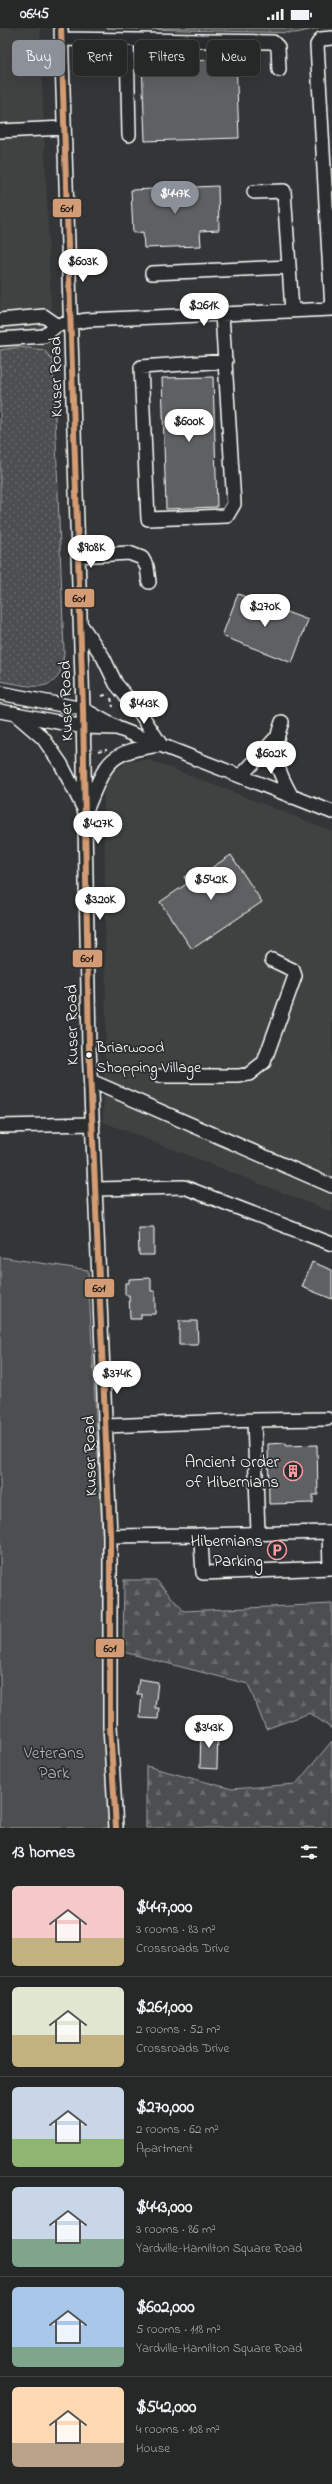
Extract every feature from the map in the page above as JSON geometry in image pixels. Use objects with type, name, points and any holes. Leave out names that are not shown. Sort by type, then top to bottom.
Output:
[{"type":"street","points":[[62,34],[126,40]]},
{"type":"street","name":"Kuser Road","points":[[62,34],[64,128],[73,323],[78,556],[84,727],[91,1081],[110,1536],[110,1726],[116,1828]]},
{"type":"street","points":[[0,339],[44,336],[57,325],[87,320],[332,309],[317,45],[321,39],[332,38]]},
{"type":"street","points":[[127,40],[273,42],[278,47],[279,70]]},
{"type":"street","points":[[127,72],[129,135]]},
{"type":"street","points":[[0,131],[64,128]]},
{"type":"street","points":[[254,192],[284,191],[292,311]]},
{"type":"street","points":[[152,273],[289,267]]},
{"type":"street","points":[[222,314],[226,361],[234,504],[227,516],[148,519],[141,367],[226,361]]},
{"type":"street","points":[[0,320],[44,316],[57,325]]},
{"type":"street","points":[[78,556],[129,553],[142,558],[147,567],[149,582]]},
{"type":"street","points":[[80,625],[103,657],[116,684],[141,714],[161,745]]},
{"type":"street","points":[[0,693],[83,709],[117,728],[332,812]]},
{"type":"street","points":[[0,711],[84,727],[117,728]]},
{"type":"street","points":[[14,713],[43,738],[61,764],[85,812]]},
{"type":"street","points":[[241,776],[275,739],[282,722]]},
{"type":"street","points":[[275,739],[275,760],[279,774],[292,797]]},
{"type":"street","points":[[85,812],[100,776],[113,758],[137,748],[161,745]]},
{"type":"street","points":[[159,1076],[239,1076],[257,1068],[264,1062],[295,976],[293,970],[272,960]]},
{"type":"street","points":[[91,1081],[332,1186]]},
{"type":"street","points":[[0,1126],[93,1124]]},
{"type":"street","points":[[96,1189],[184,1187],[332,1244]]},
{"type":"street","points":[[106,1426],[254,1420],[327,1419]]},
{"type":"street","points":[[254,1420],[258,1533]]},
{"type":"street","points":[[110,1536],[329,1532],[330,1568],[203,1573],[201,1542],[198,1535]]},
{"type":"path","points":[[102,696],[110,694]]},
{"type":"shaded area","points":[[0,28],[40,28],[40,40],[12,40],[12,76],[42,76],[53,361],[44,350],[19,347],[0,350]]},
{"type":"shaded area","points":[[150,760],[332,831],[332,1212],[103,1122],[106,1022],[104,795],[105,786],[113,772],[127,762]]},
{"type":"green space","points":[[106,28],[318,28],[296,33]]},
{"type":"green space","points":[[19,347],[44,350],[53,361],[64,651],[62,666],[58,676],[52,682],[44,686],[24,685],[0,681],[0,350]]},
{"type":"green space","name":"Veterans Park","points":[[0,1257],[88,1270],[105,1582],[109,1828],[0,1828]]},
{"type":"green space","points":[[124,1580],[156,1580],[184,1611],[332,1604],[332,1729],[310,1713],[266,1729],[248,1684],[123,1652]]},
{"type":"green space","points":[[332,1741],[332,1828],[146,1828],[146,1766],[232,1789],[296,1784]]},
{"type":"building","points":[[207,60],[207,76],[237,76],[239,138],[145,141],[142,76],[199,76],[199,61]]},
{"type":"building","points":[[218,186],[219,230],[200,231],[201,246],[144,248],[143,232],[133,233],[131,190]]},
{"type":"building","points":[[213,377],[217,507],[166,509],[162,378]]},
{"type":"building","points":[[238,594],[308,620],[292,663],[222,636]]},
{"type":"building","points":[[231,855],[262,902],[192,949],[160,902],[188,883],[184,877],[198,868],[202,874]]},
{"type":"building","points":[[138,1227],[154,1227],[154,1255],[139,1255]]},
{"type":"building","points":[[312,1262],[332,1270],[332,1299],[302,1287]]},
{"type":"building","points":[[151,1278],[151,1291],[155,1291],[155,1314],[141,1314],[141,1319],[130,1319],[129,1295],[125,1295],[125,1283],[129,1283],[129,1279]]},
{"type":"building","points":[[179,1321],[197,1321],[198,1345],[179,1345]]},
{"type":"building","name":"Ancient Order of Hibernians","points":[[286,1443],[286,1446],[317,1445],[318,1495],[313,1495],[313,1503],[269,1504],[268,1444]]},
{"type":"building","points":[[139,1679],[158,1682],[155,1708],[159,1708],[158,1719],[140,1718],[142,1694],[137,1694]]},
{"type":"building","points":[[201,1730],[218,1730],[217,1769],[200,1768]]},
{"type":"transit line","name":"601","points":[[61,28],[83,709],[89,1047],[110,1535],[110,1726],[116,1828]]},
{"type":"place","name":"Briarwood Shopping Village","points":[[89,1055]]},
{"type":"place","name":"Ancient Order of Hibernians","points":[[293,1471]]},
{"type":"place","name":"Hibernians Parking","points":[[277,1550]]}]
